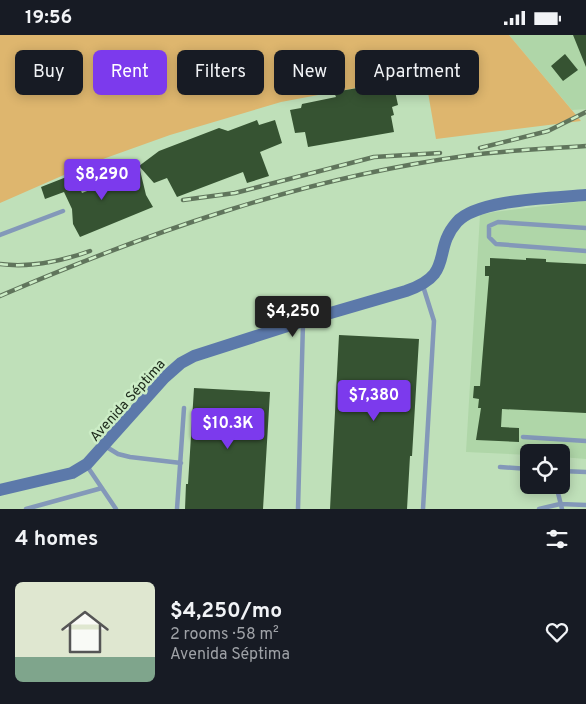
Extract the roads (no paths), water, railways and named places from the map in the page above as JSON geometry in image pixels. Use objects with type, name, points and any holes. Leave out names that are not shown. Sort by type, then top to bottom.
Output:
[{"type":"street","name":"Avenida Séptima","points":[[0,490],[72,473],[87,465],[164,377],[181,363],[210,350],[422,285],[436,273],[450,233],[458,221],[470,212],[492,204],[586,195]]},
{"type":"lane","points":[[0,235],[63,211]]},
{"type":"lane","points":[[586,228],[498,223],[493,223],[489,226],[489,237],[496,244],[586,251]]},
{"type":"lane","points":[[422,285],[434,321],[423,509]]},
{"type":"lane","points":[[298,509],[303,321]]},
{"type":"lane","points":[[177,509],[184,408]]},
{"type":"lane","points":[[523,437],[586,441]]},
{"type":"lane","points":[[105,446],[118,454],[130,457],[180,463]]},
{"type":"lane","points":[[87,465],[116,509]]},
{"type":"lane","points":[[500,467],[520,468]]},
{"type":"lane","points":[[570,471],[586,472]]},
{"type":"lane","points":[[26,509],[102,488]]},
{"type":"lane","points":[[559,494],[561,507]]},
{"type":"lane","points":[[538,509],[586,505]]},
{"type":"railway","points":[[480,148],[548,131],[586,112]]},
{"type":"railway","points":[[0,296],[170,229],[286,193],[345,178],[465,156],[586,146]]},
{"type":"railway","points":[[183,200],[235,193],[374,157],[440,153]]},
{"type":"railway","points":[[0,264],[46,263],[90,251]]}]
